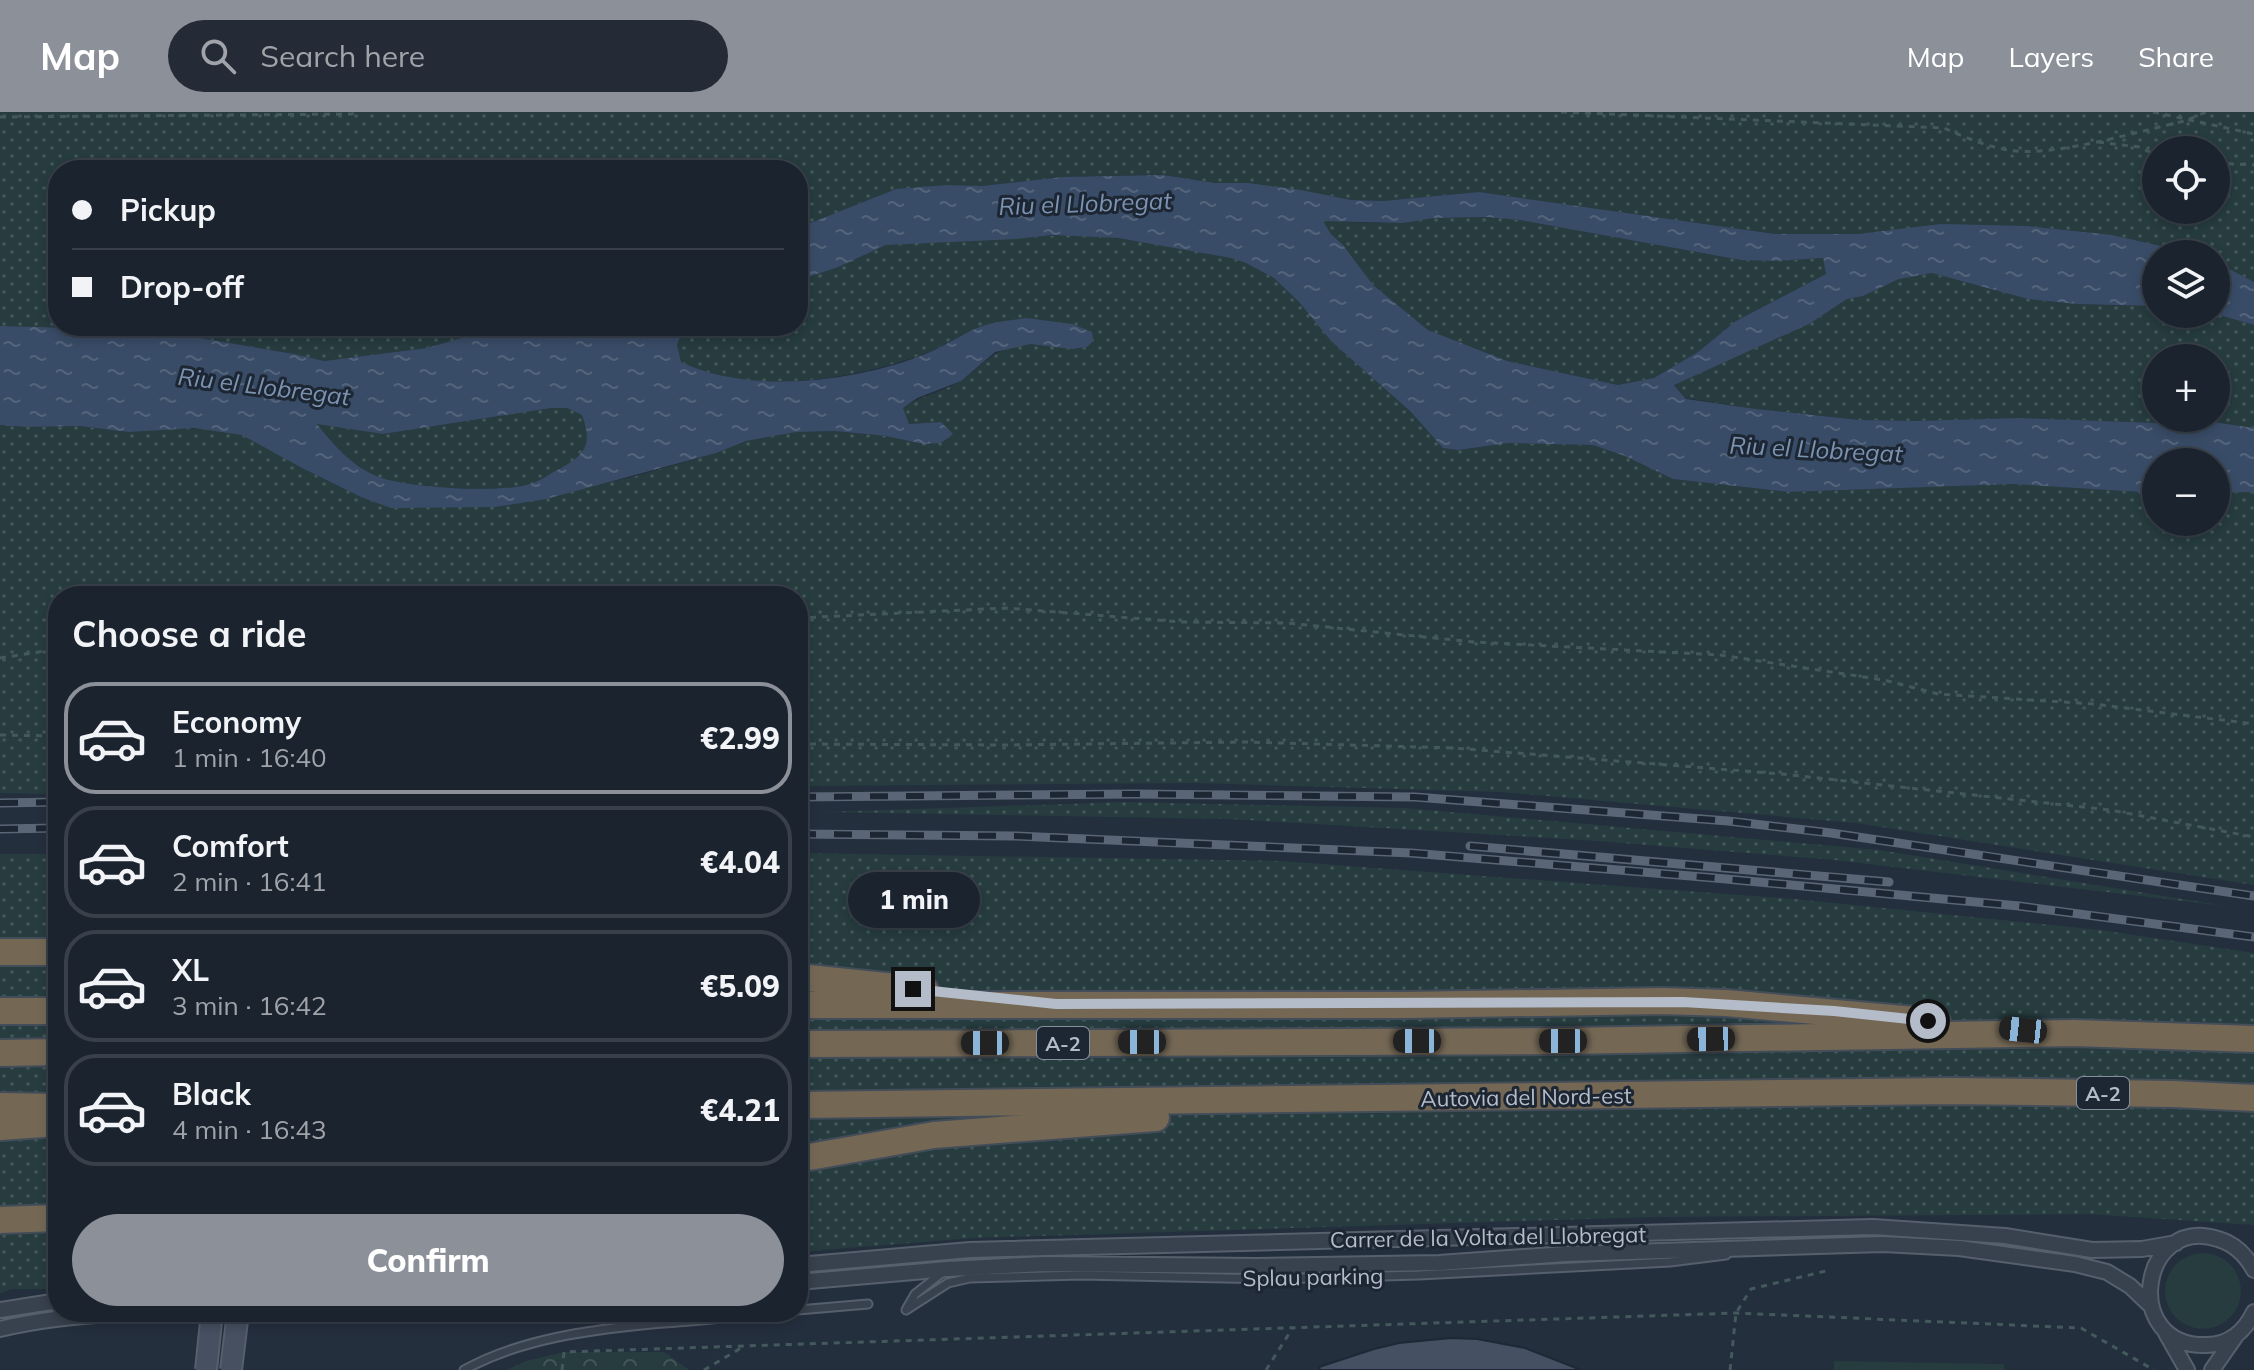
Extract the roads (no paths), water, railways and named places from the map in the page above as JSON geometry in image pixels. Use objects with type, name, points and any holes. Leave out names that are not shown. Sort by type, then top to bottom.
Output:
[{"type":"highway","points":[[0,952],[48,952]]},
{"type":"highway","points":[[808,978],[1056,1004]]},
{"type":"highway","points":[[808,1005],[1404,1005],[1662,1001],[1834,1011],[2054,1034]]},
{"type":"highway","points":[[0,1011],[48,1011]]},
{"type":"highway","name":"A-2","points":[[808,1044],[1563,1041],[2054,1034],[2254,1039]]},
{"type":"highway","points":[[0,1053],[48,1052]]},
{"type":"highway","name":"Autovia del Nord-est","points":[[808,1105],[1952,1091],[2254,1098]]},
{"type":"highway","points":[[808,1157],[934,1135],[1101,1121],[1483,1098]]},
{"type":"highway","points":[[0,1106],[48,1107]]},
{"type":"highway","points":[[0,1127],[48,1124]]},
{"type":"highway","points":[[0,1211],[48,1217]]},
{"type":"highway","points":[[0,1220],[48,1218]]},
{"type":"main road","points":[[206,1370],[211,1322]]},
{"type":"main road","points":[[231,1370],[237,1322]]},
{"type":"street","name":"Carrer de la Volta del Llobregat","points":[[808,1264],[970,1250],[1873,1227],[1992,1235],[2092,1250],[2142,1249],[2194,1237],[2222,1240],[2239,1250],[2254,1270]]},
{"type":"street","points":[[2176,1243],[2162,1254],[2153,1269],[2149,1287],[2151,1306],[2187,1370]]},
{"type":"street","name":"Carrer de la Volta del Llobregat","points":[[808,1281],[948,1269],[1057,1264],[1244,1266],[1425,1263],[1566,1254],[1899,1245],[2032,1256],[2107,1272],[2130,1286],[2151,1306]]},
{"type":"street","points":[[0,1310],[48,1303]]},
{"type":"street","points":[[2212,1370],[2254,1312]]},
{"type":"street","points":[[0,1329],[48,1320]]},
{"type":"street","points":[[2164,1329],[2180,1341],[2198,1345],[2223,1342],[2237,1335]]},
{"type":"lane","name":"Splau parking","points":[[948,1269],[915,1294],[906,1310],[948,1283],[970,1278],[1111,1275],[1274,1279],[1419,1275],[1670,1262],[1786,1246]]},
{"type":"lane","points":[[808,1309],[868,1304]]},
{"type":"lane","points":[[464,1370],[525,1345],[554,1338],[687,1322]]},
{"type":"water","name":"Riu el Llobregat","points":[[1163,175],[1301,190],[1351,200],[1383,201],[1479,192],[1775,234],[1858,234],[1941,224],[2028,226],[2112,235],[2142,242],[2142,306],[2028,299],[1932,273],[1899,279],[1863,296],[1847,299],[1809,324],[1674,385],[1686,399],[1859,420],[2020,418],[2142,422],[2142,432],[2230,432],[2230,424],[2254,428],[2254,492],[2230,493],[2230,448],[2142,448],[2142,492],[2013,484],[1788,492],[1673,479],[1593,445],[1508,443],[1458,450],[1443,448],[1410,411],[1331,341],[1299,302],[1274,278],[1231,258],[1118,238],[1052,235],[886,245],[808,277],[808,224],[896,189],[982,186],[1063,177]],"holes":[[[1487,217],[1520,220],[1741,260],[1823,258],[1826,274],[1736,321],[1698,352],[1654,378],[1618,385],[1507,361],[1428,330],[1373,285],[1323,221],[1403,223],[1434,218]]]},
{"type":"water","points":[[2230,269],[2254,282],[2254,325],[2230,318]]},
{"type":"water","name":"Riu el Llobregat","points":[[1026,318],[1072,324],[1092,332],[1093,341],[1087,347],[1072,349],[1031,344],[995,352],[961,381],[917,398],[903,408],[909,424],[941,422],[953,434],[941,443],[923,444],[886,436],[835,431],[796,432],[746,441],[716,453],[546,499],[495,507],[391,508],[361,497],[242,435],[194,428],[129,432],[79,426],[0,425],[0,326],[48,327],[48,336],[188,336],[324,361],[427,348],[468,336],[681,336],[677,345],[681,362],[708,372],[739,379],[804,381],[900,363],[994,323]],"holes":[[[551,408],[567,408],[582,415],[586,443],[584,450],[573,461],[536,482],[480,489],[435,487],[382,478],[354,463],[317,424],[383,434]]]},
{"type":"railway","points":[[808,797],[1135,794],[1415,797],[1728,821],[1831,833],[2254,896]]},
{"type":"railway","points":[[0,803],[48,802]]},
{"type":"railway","points":[[0,829],[48,828]]},
{"type":"railway","points":[[808,834],[1015,836],[1411,853],[2019,906],[2254,937]]},
{"type":"railway","points":[[1470,846],[1889,882]]}]
